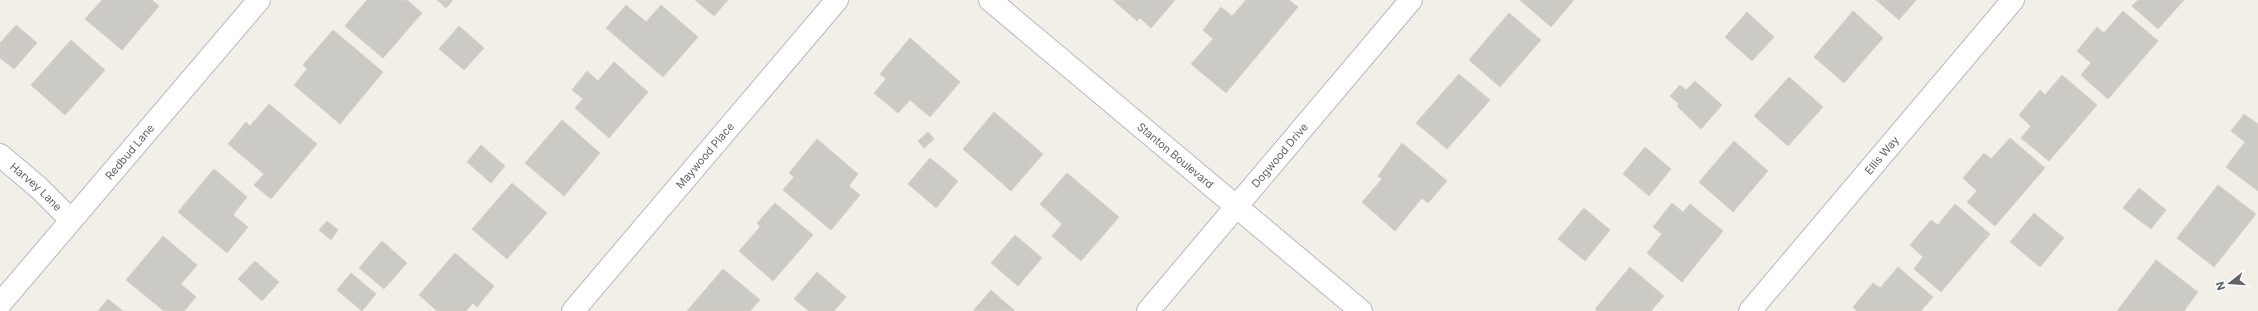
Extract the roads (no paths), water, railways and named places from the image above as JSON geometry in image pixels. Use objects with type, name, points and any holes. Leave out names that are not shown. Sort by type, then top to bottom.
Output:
[{"type":"street","name":"Redbud Lane","points":[[0,304],[259,0]]},
{"type":"street","name":"Maywood Place","points":[[573,311],[837,0]]},
{"type":"street","name":"Stanton Boulevard","points":[[990,0],[1361,311]]},
{"type":"street","name":"Dogwood Drive","points":[[1148,311],[1411,0]]},
{"type":"street","name":"Ellis Way","points":[[1750,311],[2013,0]]},
{"type":"street","name":"Harvey Lane","points":[[0,155],[39,188],[71,220]]}]
